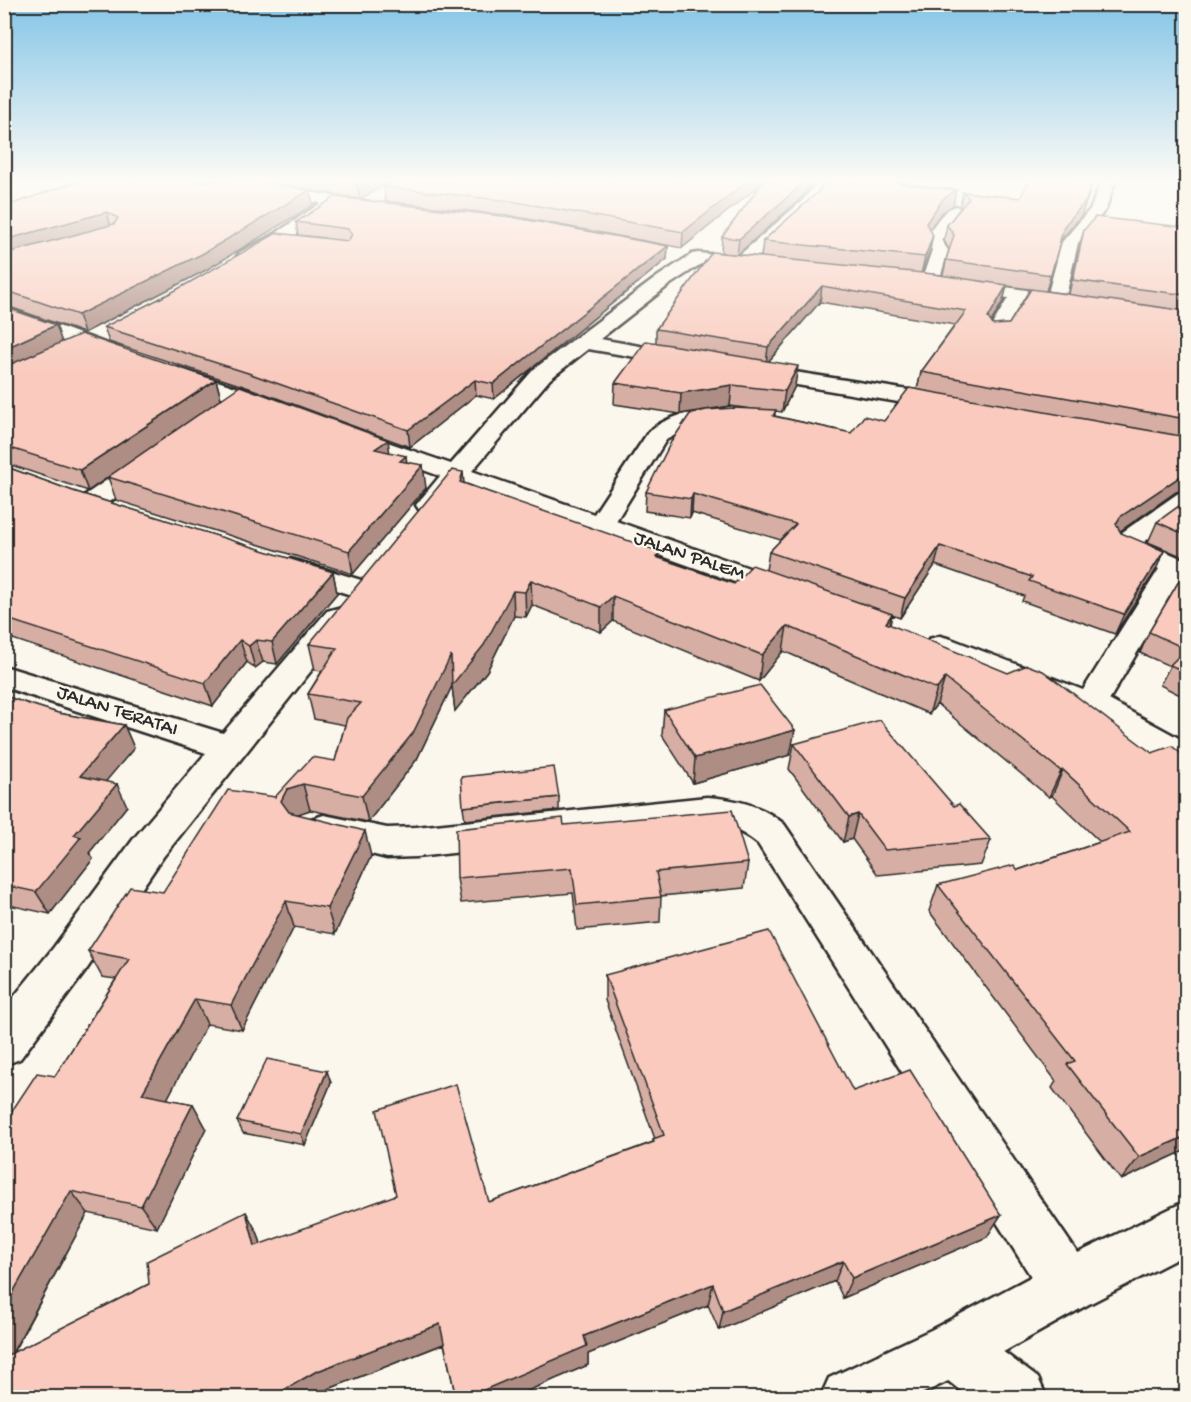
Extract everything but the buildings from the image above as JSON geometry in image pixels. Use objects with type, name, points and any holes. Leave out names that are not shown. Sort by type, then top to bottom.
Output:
[{"type":"street","points":[[228,266],[265,246]]},
{"type":"street","points":[[741,263],[760,246]]},
{"type":"street","points":[[938,246],[940,249],[918,280],[1099,306]]},
{"type":"street","points":[[1056,300],[1069,246]]},
{"type":"street","points":[[411,527],[454,474],[542,374],[663,281],[686,256],[776,267]]},
{"type":"street","points":[[996,335],[1019,295]]},
{"type":"street","points":[[4,312],[149,364],[233,403],[298,417]]},
{"type":"street","points":[[57,357],[106,332]]},
{"type":"street","points":[[584,342],[699,362]]},
{"type":"street","points":[[733,368],[963,406]]},
{"type":"street","points":[[600,525],[657,436],[667,428],[684,421],[701,418],[753,419]]},
{"type":"street","name":"JALAN PALEM","points":[[332,429],[809,599]]},
{"type":"street","points":[[123,514],[80,499],[167,450]]},
{"type":"street","points":[[1090,705],[1175,566],[1124,543],[1186,499]]},
{"type":"street","points":[[7,1038],[76,951],[149,847],[368,580],[264,559]]},
{"type":"street","points":[[918,638],[1107,712],[1186,758]]},
{"type":"street","name":"JALAN TERATAI","points":[[4,676],[230,748]]},
{"type":"street","points":[[310,826],[387,843],[416,842],[685,812],[734,813],[757,822],[771,834],[1068,1286]]},
{"type":"street","points":[[849,1398],[953,1349],[1068,1286],[1186,1227]]},
{"type":"street","points":[[953,1349],[1018,1398]]}]
